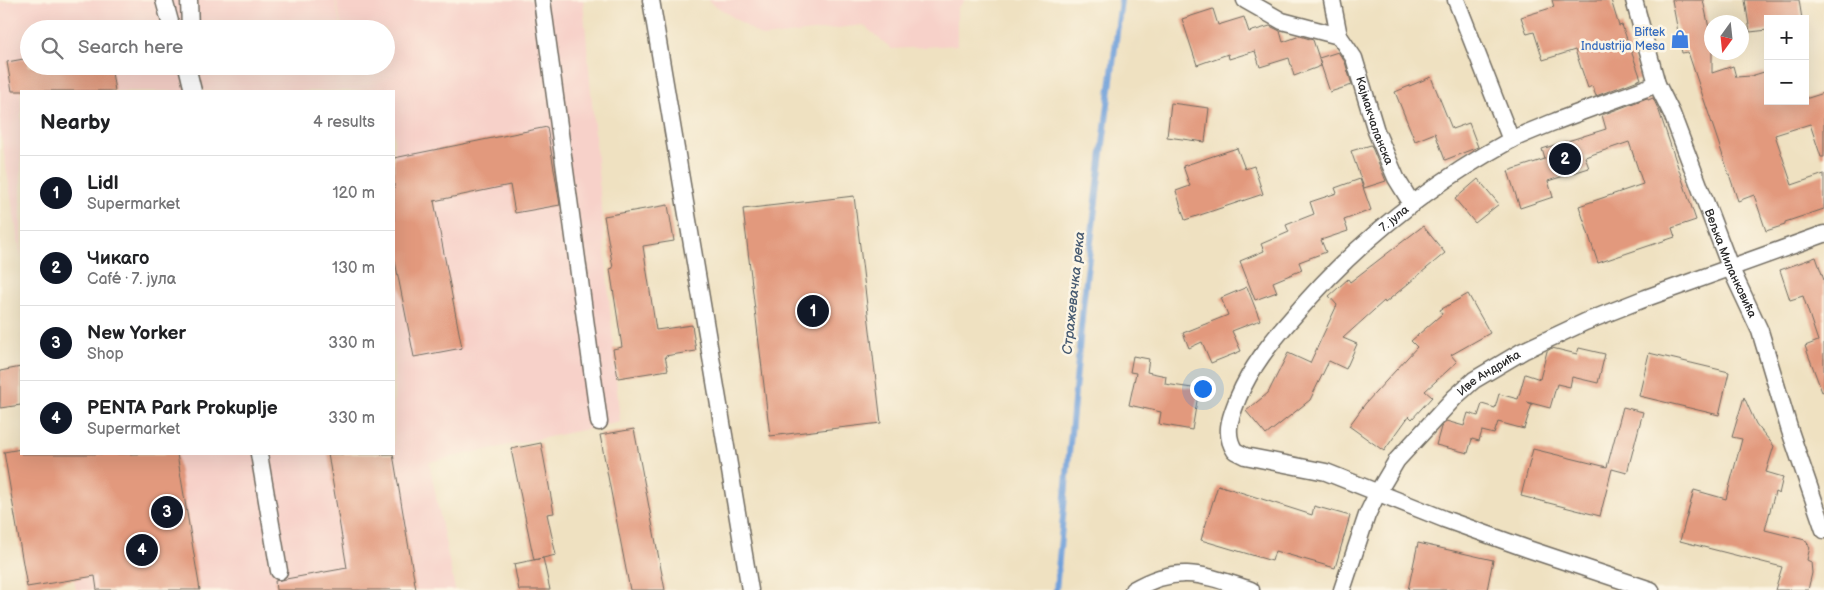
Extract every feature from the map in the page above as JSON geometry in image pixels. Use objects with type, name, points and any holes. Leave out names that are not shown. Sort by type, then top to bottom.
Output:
[{"type":"street","points":[[164,0],[170,20]]},
{"type":"street","points":[[189,0],[190,20]]},
{"type":"street","points":[[542,0],[599,422]]},
{"type":"street","points":[[651,0],[750,590]]},
{"type":"street","points":[[1245,0],[1282,21],[1339,36]]},
{"type":"street","name":"Кајмакчаланска","points":[[1332,0],[1339,36],[1354,58],[1376,131],[1396,178],[1412,204]]},
{"type":"street","points":[[1456,0],[1511,140]]},
{"type":"street","name":"Вељка Миланковића","points":[[1634,0],[1657,84],[1672,114],[1730,267],[1760,331],[1790,431],[1824,530]]},
{"type":"street","points":[[190,75],[193,90]]},
{"type":"street","name":"7. јула","points":[[1378,492],[1326,472],[1246,456],[1234,451],[1228,437],[1230,419],[1249,374],[1274,339],[1307,300],[1336,270],[1412,204],[1454,174],[1511,140],[1657,84]]},
{"type":"street","name":"Иве Андрића","points":[[1343,589],[1364,524],[1378,492],[1397,460],[1455,396],[1474,380],[1523,351],[1577,325],[1730,267],[1824,234]]},
{"type":"street","points":[[259,455],[280,571]]},
{"type":"street","points":[[1378,492],[1421,510],[1528,549],[1651,590]]},
{"type":"street","points":[[1133,590],[1160,577],[1173,574],[1189,574],[1251,590]]},
{"type":"shaded area","points":[[24,0],[335,0],[339,20],[20,20],[20,75],[395,75],[395,20],[340,20],[336,0],[583,0],[620,422],[429,462],[455,590],[76,590],[53,455],[395,455],[395,90],[20,90],[20,252],[0,129],[0,2]]},
{"type":"shaded area","points":[[707,0],[965,0],[957,9],[957,45],[892,49],[863,25],[763,37]]},
{"type":"building","points":[[1552,0],[1611,0],[1619,26],[1622,25],[1641,79],[1596,96],[1592,86],[1588,88],[1575,50],[1543,60],[1534,32],[1527,34],[1521,17],[1554,7]]},
{"type":"building","points":[[1672,0],[1703,0],[1706,15],[1704,15],[1704,60],[1712,60],[1712,73],[1733,66],[1736,77],[1751,76],[1764,72],[1764,105],[1809,105],[1809,98],[1824,93],[1824,157],[1821,157],[1810,124],[1775,135],[1792,185],[1824,174],[1824,209],[1785,222],[1785,225],[1766,231],[1754,195],[1738,201],[1688,52],[1682,53]]},
{"type":"building","points":[[1745,0],[1799,0],[1801,15],[1764,15],[1764,30],[1750,32],[1749,15],[1747,15]]},
{"type":"building","points":[[1213,9],[1218,25],[1244,17],[1249,32],[1270,26],[1280,31],[1283,42],[1300,36],[1313,40],[1319,58],[1338,52],[1345,62],[1352,85],[1330,92],[1319,59],[1321,66],[1294,76],[1289,58],[1260,67],[1255,51],[1229,59],[1228,54],[1197,65],[1182,19]]},
{"type":"building","points":[[20,60],[20,75],[112,75],[115,90],[12,91],[7,62]]},
{"type":"building","points":[[1431,77],[1452,129],[1469,123],[1478,147],[1445,160],[1435,133],[1415,141],[1395,92]]},
{"type":"building","points":[[1647,98],[1648,100],[1653,98],[1659,111],[1696,220],[1672,228],[1675,237],[1598,263],[1579,206],[1643,184],[1629,142],[1585,157],[1589,168],[1548,181],[1553,197],[1520,208],[1508,171],[1545,159],[1542,149],[1606,129],[1602,115]]},
{"type":"building","points":[[1171,103],[1209,108],[1205,142],[1167,137]]},
{"type":"building","points":[[547,127],[560,205],[515,213],[510,185],[434,201],[462,348],[414,357],[395,261],[395,158]]},
{"type":"building","points":[[1371,145],[1386,181],[1364,188],[1351,151]]},
{"type":"building","points":[[1237,148],[1245,169],[1254,166],[1263,194],[1185,220],[1176,191],[1190,186],[1183,166]]},
{"type":"building","points":[[1360,179],[1371,210],[1344,220],[1348,231],[1321,240],[1326,252],[1299,262],[1302,270],[1273,282],[1277,292],[1255,300],[1240,261],[1264,251],[1261,244],[1289,232],[1286,225],[1314,214],[1310,202],[1337,193],[1335,188]]},
{"type":"building","points":[[1478,179],[1499,204],[1475,223],[1455,199]]},
{"type":"building","points":[[854,196],[881,423],[770,436],[743,209]]},
{"type":"building","points":[[668,205],[674,241],[643,246],[656,330],[692,325],[696,351],[665,356],[668,370],[618,378],[613,349],[622,347],[610,269],[613,268],[604,216]]},
{"type":"building","points":[[1423,226],[1445,253],[1385,303],[1384,301],[1343,338],[1357,344],[1346,369],[1329,361],[1310,400],[1266,435],[1246,411],[1268,393],[1288,353],[1310,363],[1337,305],[1329,296],[1348,279],[1350,282]]},
{"type":"building","points":[[1816,257],[1824,280],[1824,391],[1822,392],[1805,346],[1818,341],[1803,296],[1790,300],[1780,270]]},
{"type":"building","points":[[1247,287],[1260,320],[1232,331],[1241,351],[1211,363],[1202,342],[1189,348],[1183,333],[1228,315],[1221,298]]},
{"type":"building","points":[[1468,294],[1490,333],[1451,355],[1457,362],[1425,391],[1432,397],[1412,419],[1409,416],[1384,451],[1349,426],[1365,404],[1417,347],[1411,341],[1442,314],[1440,310]]},
{"type":"building","points":[[1552,348],[1577,354],[1579,348],[1605,354],[1598,383],[1572,377],[1570,387],[1557,384],[1550,408],[1527,402],[1532,404],[1524,429],[1498,422],[1494,434],[1482,431],[1479,441],[1472,439],[1468,453],[1436,445],[1441,427],[1446,421],[1464,426],[1468,413],[1478,416],[1482,404],[1495,408],[1499,394],[1518,399],[1525,374],[1540,379],[1547,351]]},
{"type":"building","points":[[1649,353],[1729,372],[1719,415],[1639,396]]},
{"type":"building","points":[[1133,356],[1149,359],[1147,372],[1166,376],[1165,384],[1199,389],[1192,430],[1159,424],[1161,412],[1129,405],[1136,373],[1130,372]]},
{"type":"building","points":[[20,367],[20,405],[0,408],[0,371]]},
{"type":"building","points":[[1744,397],[1756,424],[1774,446],[1766,472],[1783,477],[1779,494],[1775,492],[1765,530],[1805,540],[1810,547],[1807,560],[1811,562],[1812,573],[1808,590],[1775,590],[1782,567],[1680,541],[1694,490],[1726,499],[1742,439],[1732,437]]},
{"type":"building","points":[[1623,407],[1643,412],[1627,473],[1612,469],[1600,516],[1521,496],[1533,449],[1607,467]]},
{"type":"building","points":[[634,429],[665,590],[630,590],[600,435]]},
{"type":"building","points":[[541,443],[554,513],[547,514],[556,555],[534,560],[511,449]]},
{"type":"building","points":[[20,449],[20,455],[177,455],[200,590],[97,590],[95,576],[27,587],[4,452]]},
{"type":"building","points":[[328,455],[393,455],[416,590],[276,590],[275,581],[347,568]]},
{"type":"building","points":[[1218,485],[1312,515],[1314,506],[1350,516],[1335,568],[1275,551],[1272,561],[1201,540]]},
{"type":"building","points":[[1418,543],[1493,560],[1487,590],[1408,590]]},
{"type":"building","points":[[543,558],[550,590],[519,590],[514,564]]},
{"type":"waterway","name":"Стражевачка река","points":[[1056,590],[1084,297],[1121,0]]},
{"type":"place","name":"Biftek Industrija Mesa","points":[[1680,39]]},
{"type":"place","name":"Чикаго","points":[[1565,159]]},
{"type":"place","name":"Lidl","points":[[813,311]]},
{"type":"place","name":"New Yorker","points":[[167,512]]},
{"type":"place","name":"PENTA Park Prokuplje","points":[[142,550]]}]
